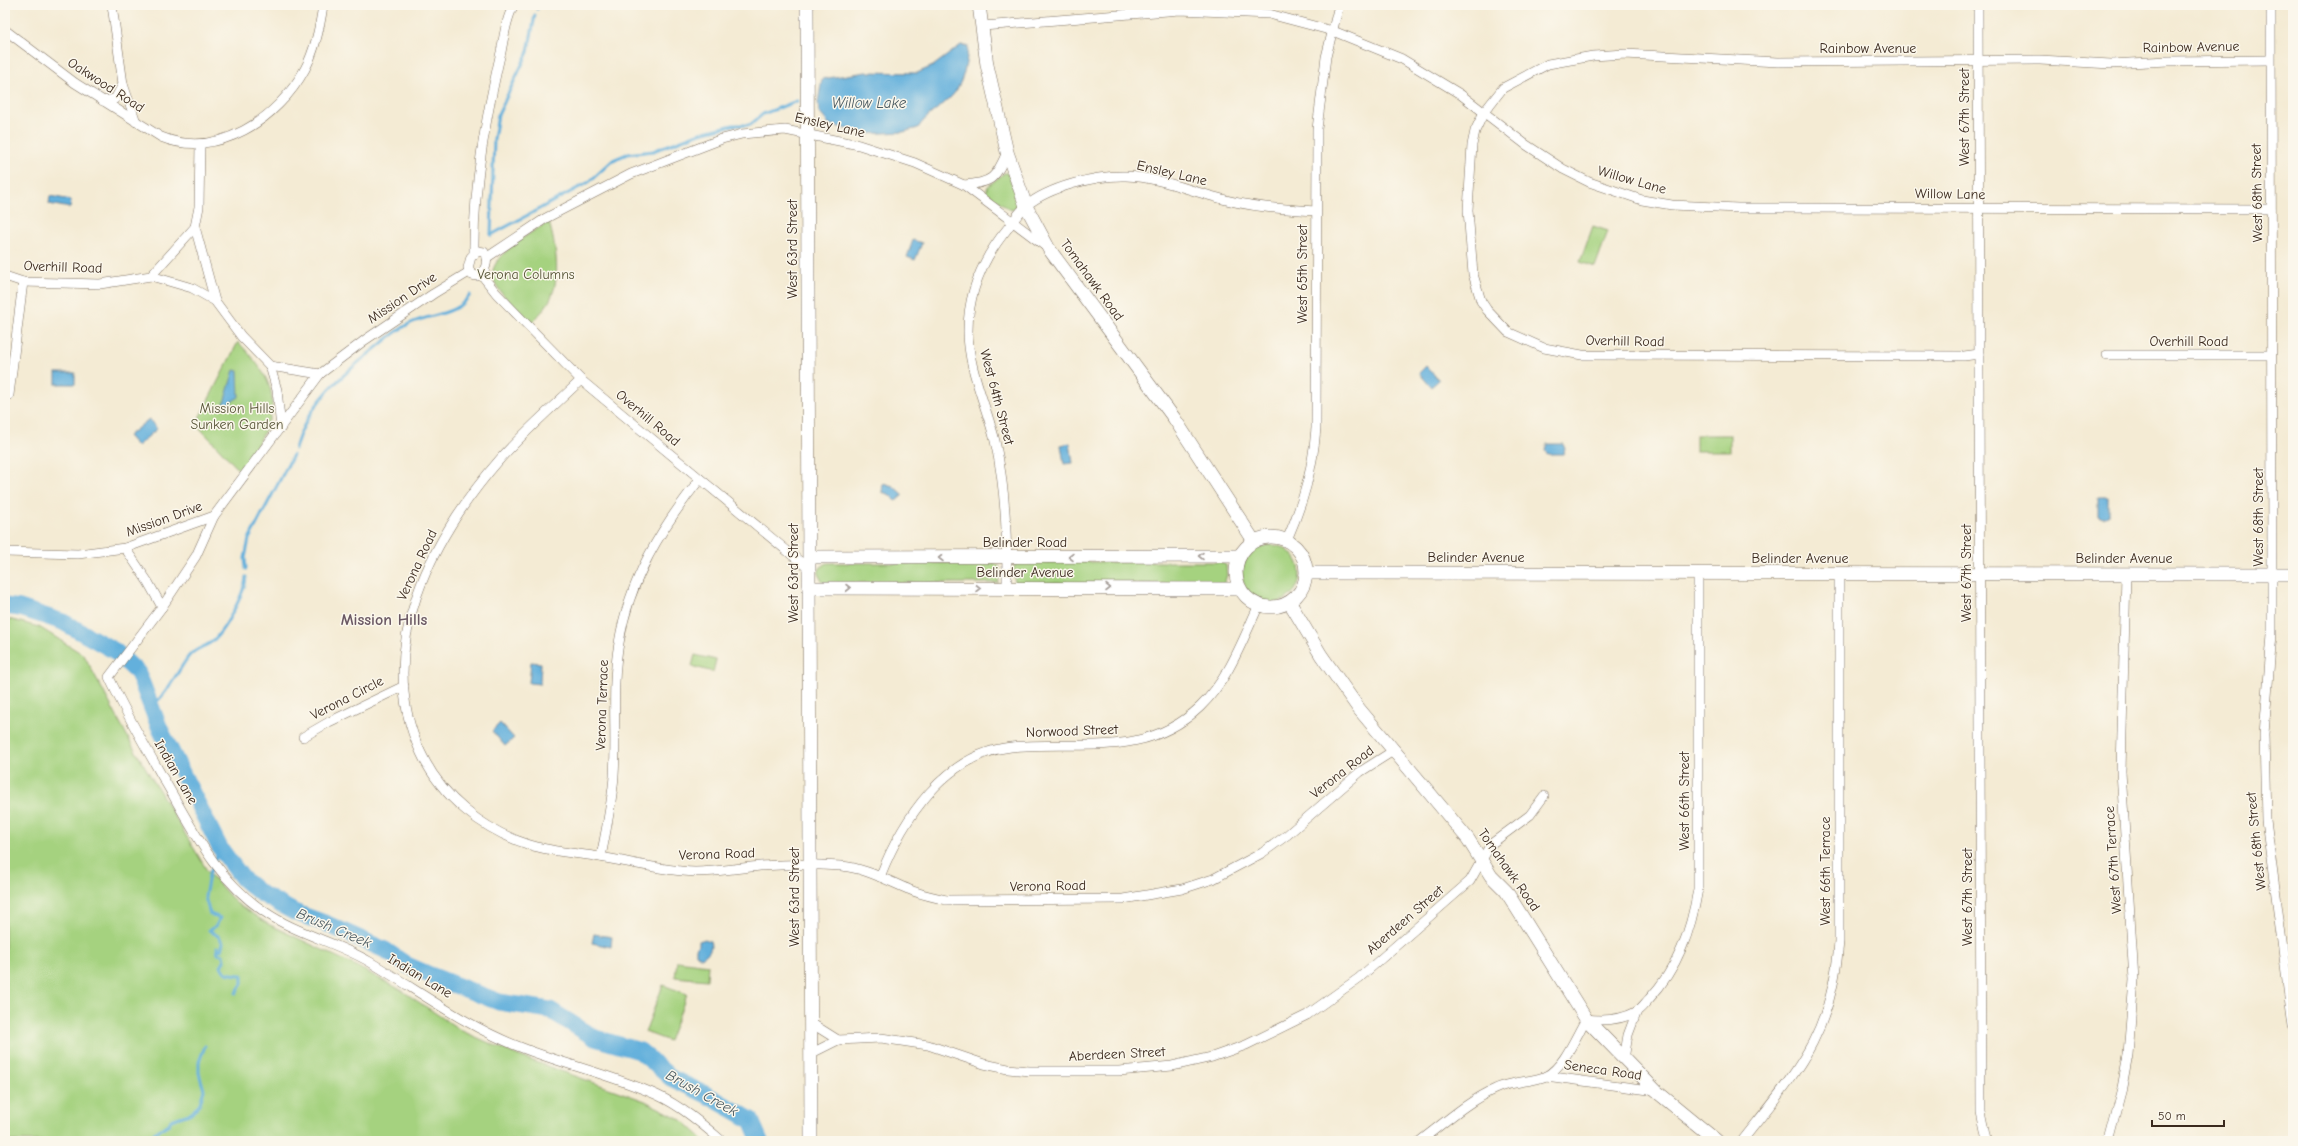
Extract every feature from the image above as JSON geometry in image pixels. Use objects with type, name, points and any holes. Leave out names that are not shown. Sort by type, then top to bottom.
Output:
[{"type":"street","points":[[112,5],[124,84],[136,122]]},
{"type":"street","name":"Oakwood Road","points":[[5,30],[56,69],[160,137],[174,143],[200,144],[219,141],[244,131],[276,108],[289,93],[305,69],[314,49],[323,5]]},
{"type":"street","points":[[474,253],[482,251],[486,258],[486,266],[482,274],[474,276],[469,272],[468,263],[474,253],[480,163],[488,116],[513,5]]},
{"type":"street","name":"West 63rd Street","points":[[807,5],[812,1053],[811,1141]]},
{"type":"street","name":"Tomahawk Road","points":[[979,5],[987,65],[1007,152],[1026,206],[1049,249],[1174,418],[1254,541]]},
{"type":"street","name":"West 65th Street","points":[[1287,540],[1304,498],[1314,453],[1316,428],[1316,211],[1318,114],[1326,57],[1338,5]]},
{"type":"street","name":"West 67th Street","points":[[1978,5],[1981,1112],[1987,1141]]},
{"type":"street","name":"West 68th Street","points":[[2271,5],[2272,634],[2263,767],[2268,847],[2293,1026]]},
{"type":"street","name":"Willow Lane","points":[[983,26],[1155,11],[1223,10],[1269,14],[1333,31],[1402,59],[1460,94],[1525,144],[1563,169],[1610,191],[1642,200],[1695,207],[2271,208]]},
{"type":"street","name":"Rainbow Avenue","points":[[1484,112],[1503,88],[1548,64],[1592,56],[1625,54],[1778,62],[2040,60],[2111,64],[2168,61],[2270,60]]},
{"type":"street","points":[[103,101],[115,99],[124,84]]},
{"type":"street","name":"Overhill Road","points":[[1484,112],[1475,131],[1469,177],[1468,210],[1473,274],[1481,301],[1487,310],[1495,320],[1516,337],[1544,348],[1582,355],[1964,356],[1979,354]]},
{"type":"street","name":"Ensley Lane","points":[[486,258],[542,221],[591,193],[686,152],[742,134],[785,130],[794,130],[808,136],[859,145],[915,163],[964,185],[1049,249]]},
{"type":"street","points":[[200,144],[199,207],[195,227],[215,301],[241,336],[270,366],[277,390],[281,428]]},
{"type":"street","points":[[964,185],[984,184],[998,174],[1007,152]]},
{"type":"street","name":"Ensley Lane","points":[[1026,206],[1064,186],[1086,180],[1126,176],[1150,178],[1240,204],[1316,211]]},
{"type":"street","name":"West 64th Street","points":[[1007,588],[1006,515],[999,459],[971,359],[968,330],[971,300],[976,280],[989,252],[1026,206]]},
{"type":"street","points":[[195,227],[151,276],[192,288],[215,301]]},
{"type":"street","name":"Mission Drive","points":[[5,552],[78,554],[125,548],[214,516],[320,374],[365,340],[433,294],[469,272]]},
{"type":"street","name":"Overhill Road","points":[[482,274],[496,292],[581,380],[700,479],[809,563]]},
{"type":"street","name":"Overhill Road","points":[[5,276],[23,282],[100,284],[151,276]]},
{"type":"street","points":[[5,397],[9,395],[23,282]]},
{"type":"street","name":"Overhill Road","points":[[2107,355],[2271,355]]},
{"type":"street","points":[[270,366],[320,374]]},
{"type":"street","name":"Verona Road","points":[[581,380],[503,456],[479,485],[446,534],[418,592],[408,623],[404,643],[404,686],[414,740],[424,761],[452,798],[469,814],[490,829],[532,846],[659,868],[696,872],[778,865],[810,865],[852,868],[880,877],[922,894],[953,900],[1124,899],[1182,889],[1212,879],[1262,853],[1287,835],[1360,772],[1393,751]]},
{"type":"street","name":"Verona Terrace","points":[[601,857],[614,776],[614,677],[623,621],[632,590],[648,554],[677,508],[700,479]]},
{"type":"street","name":"Indian Lane","points":[[214,516],[196,556],[162,607],[128,654],[109,677],[128,717],[202,847],[227,881],[268,914],[294,928],[362,957],[490,1033],[519,1047],[657,1095],[695,1119],[722,1141]]},
{"type":"street","points":[[1265,537],[1276,537],[1287,540],[1302,553],[1307,573],[1305,585],[1299,595],[1290,603],[1280,607],[1259,605],[1245,596],[1240,589],[1236,578],[1236,567],[1240,556],[1246,547],[1254,541],[1265,537]]},
{"type":"street","points":[[125,548],[148,582],[162,607]]},
{"type":"street","name":"Belinder Road","points":[[809,563],[1007,558],[1240,556]]},
{"type":"street","name":"Belinder Avenue","points":[[1307,573],[2293,574]]},
{"type":"street","name":"West 66th Street","points":[[1624,1059],[1628,1035],[1637,1012],[1659,988],[1681,951],[1694,914],[1698,889],[1698,574]]},
{"type":"street","name":"West 66th Terrace","points":[[1742,1141],[1812,1048],[1825,1016],[1837,971],[1840,942],[1839,574]]},
{"type":"street","name":"West 67th Terrace","points":[[2108,1141],[2122,1088],[2128,1055],[2134,980],[2121,771],[2126,574]]},
{"type":"street","name":"Belinder Avenue","points":[[810,588],[1240,589]]},
{"type":"street","name":"Tomahawk Road","points":[[1290,603],[1337,679],[1393,751],[1468,839],[1491,876],[1506,891],[1586,1019],[1656,1091],[1717,1141]]},
{"type":"street","name":"Norwood Street","points":[[880,877],[892,847],[922,802],[950,773],[969,760],[1009,747],[1120,744],[1158,734],[1178,724],[1199,707],[1219,686],[1259,605]]},
{"type":"street","name":"Verona Circle","points":[[303,737],[404,686]]},
{"type":"street","name":"Aberdeen Street","points":[[812,1053],[838,1040],[881,1038],[909,1040],[984,1064],[1029,1072],[1141,1070],[1172,1066],[1212,1057],[1246,1045],[1284,1028],[1335,997],[1359,978],[1470,881],[1491,844],[1530,815],[1544,796]]},
{"type":"street","points":[[1586,1019],[1602,1021],[1637,1012]]},
{"type":"street","name":"Seneca Road","points":[[1546,1076],[1565,1058],[1586,1019]]},
{"type":"street","points":[[811,1023],[838,1040]]},
{"type":"street","name":"Seneca Road","points":[[1420,1141],[1476,1100],[1496,1089],[1514,1082],[1546,1076],[1656,1091]]},
{"type":"green space","points":[[1004,173],[1008,173],[1019,203],[1013,210],[1009,209],[986,192],[988,186]]},
{"type":"green space","name":"Verona Columns","points":[[549,222],[556,254],[555,287],[546,306],[532,323],[500,290],[493,278],[493,270],[504,253],[523,238]]},
{"type":"green space","points":[[1593,226],[1608,231],[1595,267],[1580,262]]},
{"type":"green space","name":"Mission Hills Sunken Garden","points":[[238,342],[254,360],[265,376],[271,391],[272,405],[269,420],[262,435],[240,471],[196,424]]},
{"type":"green space","points":[[1696,435],[1730,435],[1730,451],[1696,451]]},
{"type":"green space","points":[[1271,545],[1287,550],[1295,558],[1300,574],[1295,590],[1287,598],[1271,603],[1255,598],[1247,590],[1242,574],[1247,558],[1255,550]]},
{"type":"green space","points":[[1020,562],[1220,562],[1226,565],[1227,575],[1224,584],[1015,583],[1013,570],[1015,564]]},
{"type":"green space","points":[[827,563],[994,563],[999,566],[1000,573],[998,583],[823,583],[818,574],[820,568]]},
{"type":"green space","points":[[5,618],[39,627],[84,655],[132,745],[208,872],[236,903],[268,924],[352,964],[401,990],[462,1031],[519,1056],[645,1101],[682,1120],[705,1141],[5,1141]]},
{"type":"green space","points":[[695,655],[716,660],[713,672],[692,666]]},
{"type":"green space","points":[[677,961],[708,965],[707,980],[675,977]]},
{"type":"green space","points":[[663,985],[687,994],[669,1041],[645,1032]]},
{"type":"water","name":"Willow Lake","points":[[961,45],[968,46],[967,60],[964,74],[958,87],[950,98],[929,115],[918,128],[903,132],[864,134],[829,124],[819,112],[818,102],[822,79],[866,72],[917,73],[933,66]]},
{"type":"water","points":[[50,196],[71,200],[70,208],[49,204]]},
{"type":"water","points":[[913,240],[922,243],[915,260],[907,257]]},
{"type":"water","points":[[1426,366],[1439,380],[1431,387],[1419,373]]},
{"type":"water","points":[[234,370],[238,371],[239,397],[226,405],[224,403]]},
{"type":"water","points":[[56,373],[75,373],[75,384],[56,384]]},
{"type":"water","points":[[149,419],[157,429],[137,446],[128,436]]},
{"type":"water","points":[[1070,443],[1073,463],[1064,464],[1061,445]]},
{"type":"water","points":[[1547,444],[1563,444],[1565,449],[1563,454],[1547,454],[1545,449]]},
{"type":"water","points":[[883,483],[893,486],[903,495],[896,501],[890,495],[882,492]]},
{"type":"water","points":[[2098,497],[2108,497],[2108,516],[2103,518],[2098,516]]},
{"type":"water","points":[[531,662],[541,663],[540,684],[529,683]]},
{"type":"water","points":[[500,723],[514,738],[505,746],[492,731]]},
{"type":"water","points":[[594,934],[612,937],[611,947],[592,943]]},
{"type":"water","points":[[705,939],[710,941],[711,946],[708,953],[701,958],[696,954],[696,948],[699,945],[699,941]]},
{"type":"waterway","points":[[537,9],[538,5]]},
{"type":"waterway","points":[[491,235],[494,139],[498,115],[528,52],[535,15]]},
{"type":"waterway","points":[[491,235],[589,182],[613,160],[627,154],[653,151],[700,133],[733,125],[750,125],[763,114],[797,101]]},
{"type":"waterway","points":[[295,449],[300,433],[308,418],[327,392],[350,369],[402,328],[411,323],[458,307],[465,302],[470,295]]},
{"type":"waterway","points":[[246,569],[245,558],[249,539],[293,455]]},
{"type":"waterway","points":[[151,705],[161,698],[189,656],[196,650],[210,643],[221,631],[238,603],[246,577]]},
{"type":"waterway","name":"Brush Creek","points":[[5,606],[20,608],[63,622],[115,651],[138,673],[160,729],[220,848],[243,879],[260,893],[294,912],[327,924],[385,950],[407,965],[430,975],[499,1002],[550,1010],[595,1038],[640,1051],[671,1078],[707,1095],[751,1120],[760,1141]]},
{"type":"waterway","points":[[220,848],[209,875],[205,897],[210,914],[220,918],[216,926],[209,930],[218,936],[223,943],[221,950],[217,947],[218,954],[223,955],[224,961],[221,966],[227,973],[242,975],[242,984],[236,993]]},
{"type":"waterway","points":[[155,1141],[154,1133],[169,1124],[171,1120],[192,1113],[200,1103],[204,1090],[199,1073],[199,1062],[205,1046]]},
{"type":"district","name":"Mission Hills","points":[[384,620]]}]
